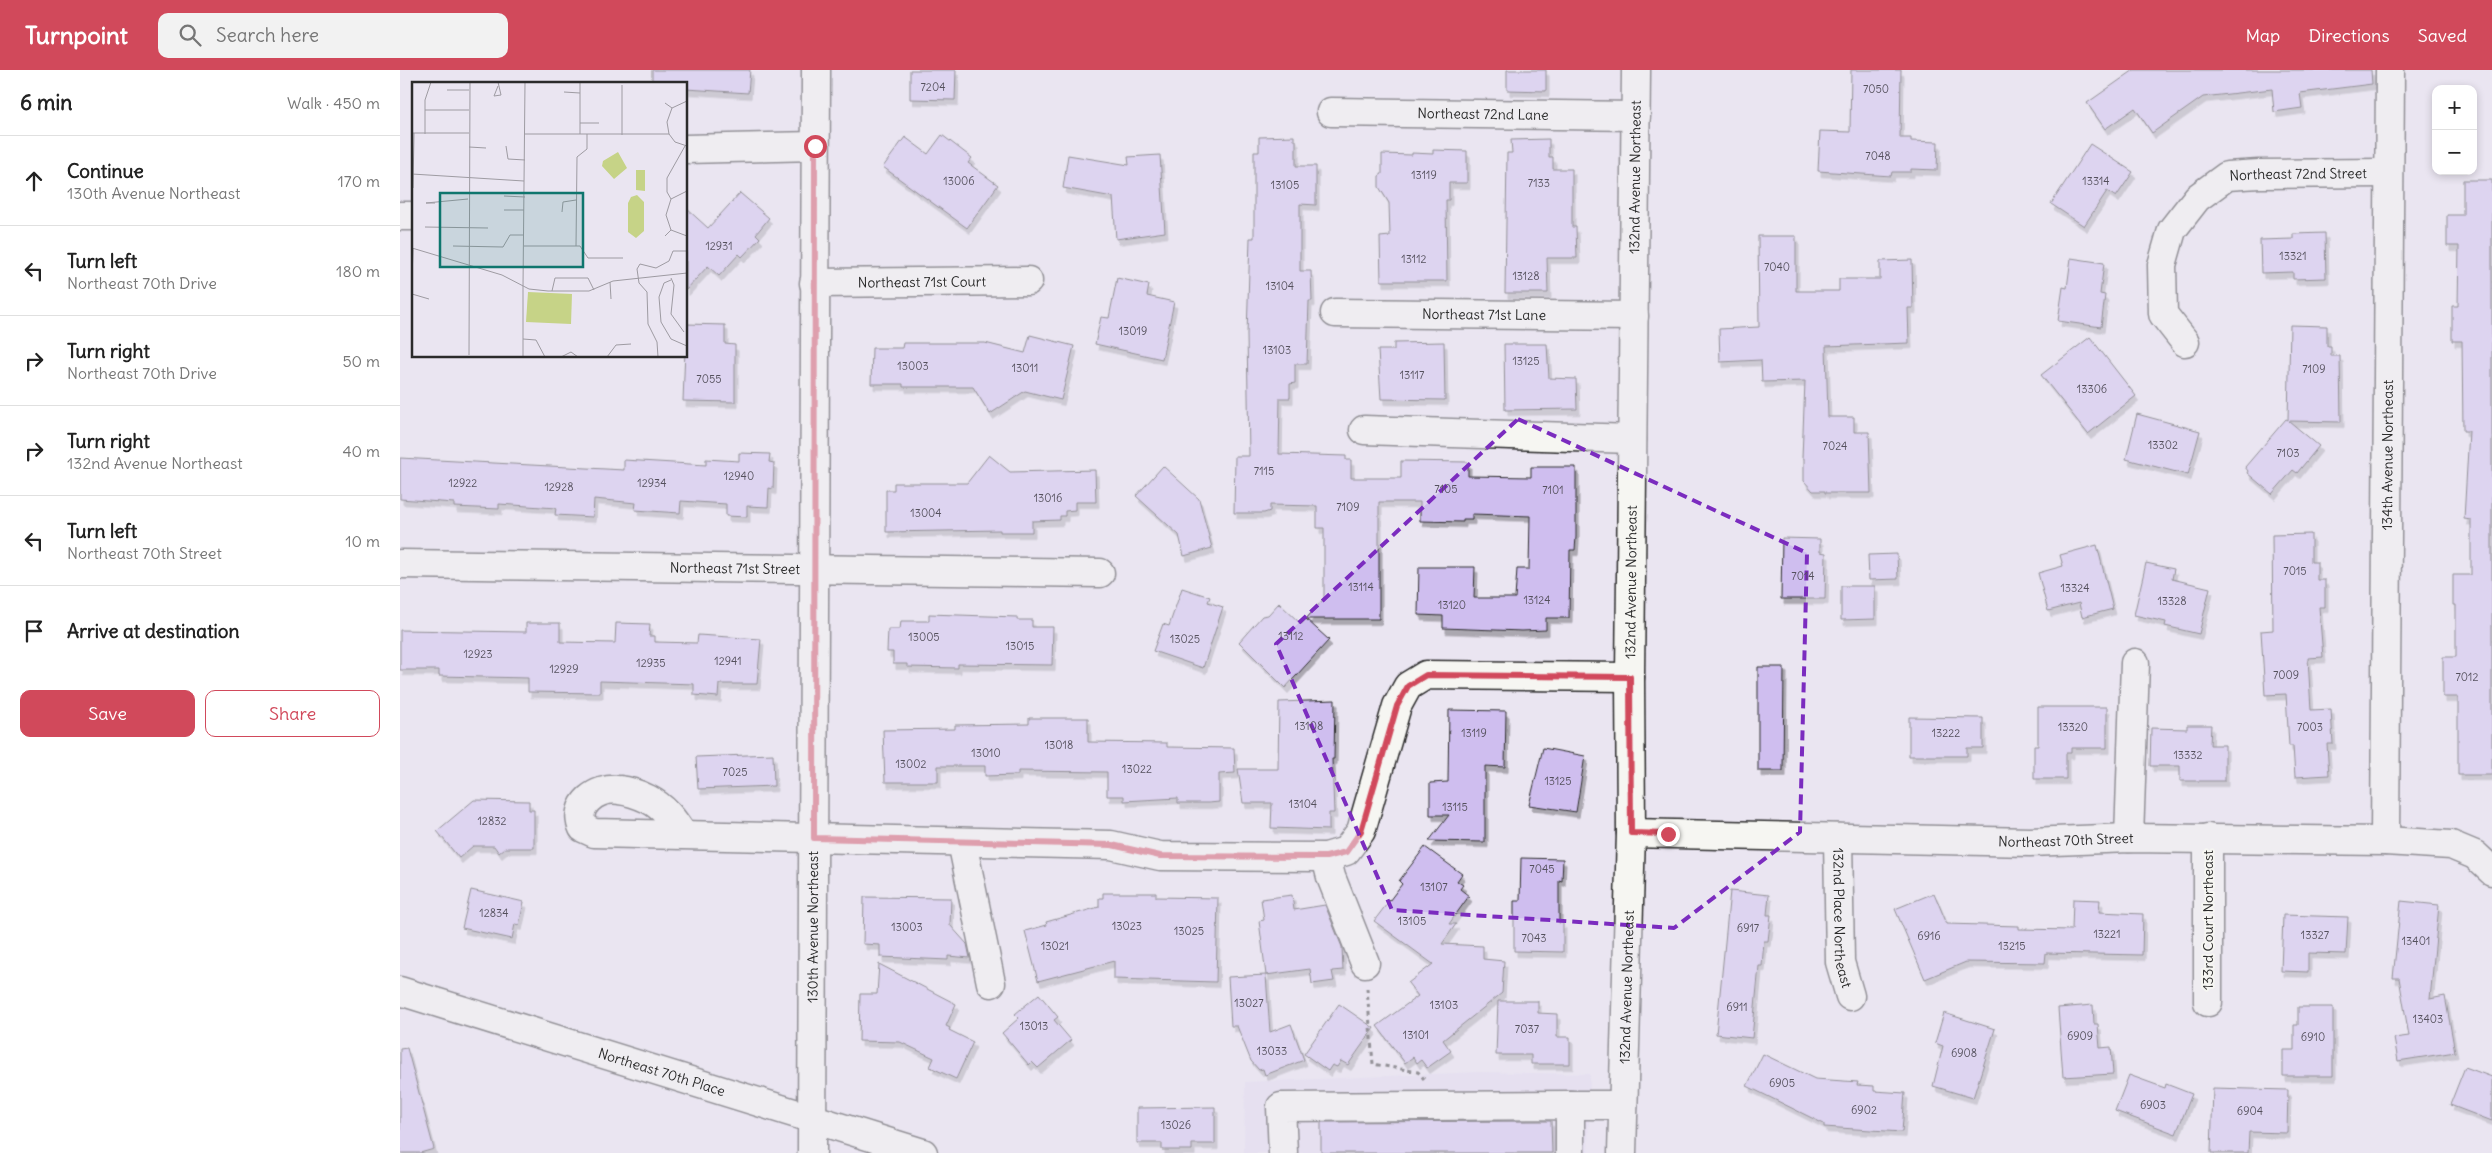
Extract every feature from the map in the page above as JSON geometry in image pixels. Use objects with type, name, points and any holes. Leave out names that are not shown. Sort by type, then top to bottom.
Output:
[{"type":"street","name":"130th Avenue Northeast","points":[[812,1153],[816,70]]},
{"type":"street","name":"132nd Avenue Northeast","points":[[1622,1153],[1631,833],[1630,677],[1636,70]]},
{"type":"street","name":"134th Avenue Northeast","points":[[2385,841],[2390,70]]},
{"type":"street","name":"Northeast 72nd Lane","points":[[1331,112],[1636,116]]},
{"type":"street","points":[[688,149],[815,146]]},
{"type":"street","name":"Northeast 72nd Street","points":[[2184,342],[2163,314],[2162,266],[2172,230],[2197,198],[2227,176],[2388,173]]},
{"type":"street","name":"Northeast 71st Court","points":[[814,283],[1028,281]]},
{"type":"street","name":"Northeast 71st Lane","points":[[1335,313],[1634,316]]},
{"type":"street","points":[[1364,430],[1632,439]]},
{"type":"street","name":"Northeast 71st Street","points":[[400,564],[1100,573]]},
{"type":"street","points":[[2129,838],[2135,663]]},
{"type":"street","points":[[683,835],[1112,845],[1160,856],[1326,857],[1346,852],[1361,831],[1397,706],[1408,686],[1426,675],[1630,677]]},
{"type":"street","name":"Northeast 70th Street","points":[[1631,833],[2030,842],[2129,838],[2385,841],[2451,845],[2475,856],[2492,872]]},
{"type":"street","name":"132nd Place Northeast","points":[[1838,838],[1840,962],[1850,996]]},
{"type":"street","name":"133rd Court Northeast","points":[[2208,838],[2208,1002]]},
{"type":"street","points":[[962,842],[991,983]]},
{"type":"street","points":[[1326,857],[1331,876],[1365,963]]},
{"type":"street","name":"Northeast 70th Place","points":[[400,991],[924,1153]]},
{"type":"street","points":[[1570,1105],[1570,1153]]},
{"type":"street","points":[[1283,1153],[1281,1108],[1623,1105]]},
{"type":"path","points":[[1365,963],[1373,1064],[1418,1072],[1425,1080]]},
{"type":"highlighted area","points":[[1518,419],[1807,553],[1800,832],[1674,928],[1392,910],[1276,644]]},
{"type":"shaded area","points":[[1479,1072],[1590,1074],[1588,1153],[1244,1153],[1245,1082]]},
{"type":"building","points":[[652,70],[750,70],[748,93],[688,89],[688,82],[652,82]]},
{"type":"building","points":[[910,70],[956,70],[955,100],[910,99]]},
{"type":"building","points":[[1507,70],[1546,70],[1546,91],[1507,90]]},
{"type":"building","points":[[1851,70],[1901,70],[1900,138],[1911,138],[1911,141],[1938,142],[1937,170],[1911,169],[1911,172],[1892,172],[1891,176],[1818,171],[1820,131],[1850,132]]},
{"type":"building","points":[[2134,70],[2371,70],[2372,84],[2300,93],[2302,108],[2274,112],[2272,89],[2203,97],[2152,133],[2135,108],[2105,129],[2087,103]]},
{"type":"building","points":[[942,135],[972,158],[968,163],[998,185],[967,228],[883,167],[905,137],[928,154]]},
{"type":"building","points":[[1294,136],[1294,140],[1296,140],[1296,166],[1316,166],[1316,205],[1300,204],[1300,271],[1311,271],[1312,301],[1309,301],[1307,364],[1295,364],[1295,383],[1290,384],[1290,398],[1280,398],[1279,454],[1346,456],[1346,460],[1351,460],[1351,478],[1401,478],[1401,461],[1468,462],[1468,476],[1531,477],[1531,467],[1576,467],[1576,537],[1575,550],[1570,550],[1569,618],[1546,618],[1546,630],[1522,631],[1443,628],[1443,616],[1418,615],[1419,567],[1475,567],[1474,598],[1515,598],[1517,569],[1529,569],[1530,516],[1472,514],[1472,519],[1463,519],[1463,522],[1420,521],[1420,502],[1379,502],[1379,619],[1306,619],[1324,598],[1324,528],[1317,528],[1317,506],[1270,505],[1270,511],[1264,513],[1234,513],[1235,456],[1249,456],[1247,334],[1250,238],[1254,238],[1254,152],[1259,152],[1259,137]]},
{"type":"building","points":[[1549,139],[1549,157],[1553,157],[1553,169],[1572,169],[1572,227],[1576,227],[1577,258],[1547,258],[1548,293],[1505,293],[1507,153],[1512,153],[1511,140]]},
{"type":"building","points":[[2090,144],[2133,172],[2116,197],[2107,191],[2084,226],[2051,204]]},
{"type":"building","points":[[1433,150],[1467,151],[1467,183],[1449,183],[1449,200],[1446,200],[1447,281],[1381,281],[1380,237],[1390,236],[1389,203],[1379,187],[1379,176],[1382,174],[1382,154],[1433,154]]},
{"type":"building","points":[[1068,155],[1129,165],[1128,157],[1160,155],[1165,232],[1116,239],[1113,197],[1063,188]]},
{"type":"building","points":[[2463,180],[2492,180],[2492,775],[2458,775],[2458,697],[2443,697],[2443,657],[2456,657],[2456,605],[2453,605],[2453,575],[2471,575],[2471,520],[2464,519],[2469,431],[2463,431],[2462,341],[2452,341],[2452,306],[2458,306],[2459,246],[2447,246],[2447,215],[2463,215]]},
{"type":"building","points":[[740,193],[769,218],[756,234],[760,238],[742,257],[739,254],[719,276],[708,266],[688,288],[688,210],[708,228]]},
{"type":"building","points":[[2325,233],[2326,278],[2293,279],[2293,272],[2261,273],[2260,240],[2293,239],[2293,234]]},
{"type":"building","points":[[1758,236],[1796,236],[1796,291],[1839,291],[1839,279],[1880,279],[1880,261],[1912,260],[1913,308],[1908,308],[1909,343],[1826,346],[1828,417],[1854,417],[1854,432],[1869,432],[1871,493],[1825,493],[1825,491],[1813,491],[1804,481],[1804,458],[1802,458],[1805,381],[1762,382],[1761,360],[1720,362],[1719,329],[1759,327]]},
{"type":"building","points":[[2071,258],[2104,263],[2100,294],[2105,295],[2101,327],[2058,321],[2063,287],[2067,288]]},
{"type":"building","points":[[1117,278],[1149,285],[1147,296],[1174,302],[1162,359],[1095,344],[1101,317],[1109,318]]},
{"type":"building","points":[[688,324],[725,325],[725,344],[735,345],[735,402],[683,401],[685,358],[688,358]]},
{"type":"building","points":[[2290,325],[2327,326],[2327,346],[2331,346],[2331,356],[2340,356],[2341,422],[2289,421],[2319,446],[2297,473],[2293,470],[2272,494],[2247,473],[2248,471],[2245,467],[2286,419],[2288,420]]},
{"type":"building","points":[[1030,335],[1074,346],[1061,400],[1025,391],[990,414],[973,387],[903,387],[903,384],[871,384],[872,348],[902,348],[903,343],[985,343],[1025,353]]},
{"type":"building","points":[[2090,337],[2136,396],[2088,434],[2041,375]]},
{"type":"building","points":[[1444,342],[1445,400],[1381,399],[1378,350],[1394,350],[1394,343]]},
{"type":"building","points":[[1504,344],[1547,344],[1549,378],[1576,379],[1577,409],[1505,410]]},
{"type":"building","points":[[2137,414],[2200,431],[2188,475],[2126,459]]},
{"type":"building","points":[[739,453],[770,454],[769,462],[774,463],[773,489],[769,488],[768,507],[747,506],[747,517],[726,516],[726,504],[681,501],[680,513],[635,510],[636,503],[594,499],[593,517],[555,515],[556,508],[499,504],[499,509],[454,507],[454,503],[400,499],[400,458],[624,470],[624,460],[706,465],[706,459],[739,461]]},
{"type":"building","points":[[989,455],[1010,472],[1095,470],[1096,502],[1075,502],[1075,510],[1065,511],[1065,516],[1060,516],[1060,520],[1032,521],[1032,532],[1000,532],[1000,530],[886,532],[886,490],[894,490],[894,483],[967,483]]},
{"type":"building","points":[[1163,466],[1199,499],[1212,548],[1184,556],[1179,535],[1136,496]]},
{"type":"building","points":[[2311,534],[2311,562],[2317,562],[2317,580],[2325,580],[2325,607],[2319,607],[2323,657],[2308,658],[2311,710],[2331,709],[2333,744],[2327,744],[2329,775],[2295,777],[2293,746],[2289,746],[2286,694],[2265,695],[2261,631],[2273,630],[2272,535]]},
{"type":"building","points":[[1782,538],[1820,539],[1820,552],[1826,553],[1825,599],[1781,599]]},
{"type":"building","points":[[2097,545],[2113,609],[2082,617],[2079,603],[2048,611],[2038,573],[2063,566],[2060,555]]},
{"type":"building","points":[[1897,554],[1898,579],[1869,580],[1868,555]]},
{"type":"building","points":[[2146,563],[2174,569],[2172,579],[2210,588],[2199,634],[2165,626],[2166,622],[2134,615]]},
{"type":"building","points":[[1841,586],[1875,586],[1875,619],[1841,620]]},
{"type":"building","points":[[1182,588],[1210,597],[1208,602],[1223,607],[1203,668],[1153,651],[1163,624],[1169,626]]},
{"type":"building","points":[[1279,603],[1301,624],[1306,619],[1329,640],[1285,688],[1239,642],[1262,616],[1268,615]]},
{"type":"building","points":[[929,614],[1017,617],[1017,620],[1032,620],[1032,627],[1053,627],[1052,665],[958,664],[958,668],[907,667],[907,664],[893,664],[893,652],[887,652],[888,629],[900,629],[901,621],[929,621]]},
{"type":"building","points":[[526,623],[560,623],[560,642],[615,643],[616,623],[650,624],[649,636],[655,636],[655,642],[697,643],[698,635],[761,639],[757,684],[719,684],[718,697],[694,695],[694,684],[600,681],[600,693],[528,692],[528,678],[439,676],[439,670],[400,670],[400,630],[526,632]]},
{"type":"building","points":[[1758,667],[1784,667],[1783,771],[1758,771]]},
{"type":"building","points":[[1335,700],[1334,759],[1332,759],[1334,813],[1329,813],[1329,830],[1271,828],[1272,803],[1243,803],[1238,769],[1278,769],[1279,702]]},
{"type":"building","points":[[2038,707],[2107,707],[2107,748],[2071,748],[2071,753],[2066,753],[2066,779],[2034,779],[2034,746],[2038,746]]},
{"type":"building","points":[[1449,710],[1506,711],[1505,767],[1485,766],[1485,842],[1429,841],[1449,815],[1430,815],[1430,783],[1448,782]]},
{"type":"building","points":[[1909,717],[1983,718],[1983,748],[1967,748],[1967,756],[1909,756]]},
{"type":"building","points":[[1029,718],[1088,718],[1088,742],[1167,743],[1167,747],[1234,748],[1235,773],[1219,774],[1219,802],[1209,803],[1178,803],[1178,798],[1124,801],[1124,796],[1107,796],[1107,772],[1018,771],[1018,775],[985,776],[985,766],[938,766],[938,782],[885,782],[883,730],[955,729],[955,725],[1029,724]]},
{"type":"building","points":[[2187,725],[2211,725],[2210,745],[2225,745],[2225,781],[2180,781],[2180,766],[2150,766],[2151,728],[2187,729]]},
{"type":"building","points":[[1543,748],[1585,756],[1576,812],[1529,805]]},
{"type":"building","points":[[773,754],[774,786],[698,789],[696,757]]},
{"type":"building","points":[[474,800],[529,801],[529,810],[534,810],[534,848],[505,848],[499,853],[494,846],[473,846],[459,858],[437,831]]},
{"type":"building","points":[[1425,847],[1462,874],[1457,881],[1463,885],[1460,889],[1469,896],[1449,924],[1456,924],[1442,944],[1483,946],[1483,959],[1504,961],[1502,993],[1443,1040],[1451,1051],[1427,1068],[1421,1060],[1417,1063],[1413,1057],[1405,1063],[1377,1026],[1418,996],[1408,983],[1433,964],[1374,921],[1402,884],[1399,881]]},
{"type":"building","points":[[1521,858],[1563,859],[1562,881],[1559,880],[1559,923],[1563,923],[1563,952],[1514,951],[1514,901],[1520,901]]},
{"type":"building","points":[[471,890],[524,902],[519,925],[515,924],[512,939],[462,928]]},
{"type":"building","points":[[1730,891],[1769,895],[1767,915],[1771,915],[1768,941],[1764,941],[1762,966],[1759,966],[1752,1038],[1716,1034]]},
{"type":"building","points":[[1103,893],[1156,893],[1156,897],[1218,898],[1216,982],[1114,979],[1114,961],[1038,981],[1025,931],[1047,925],[1046,922],[1099,907],[1099,898],[1103,898]]},
{"type":"building","points":[[1934,893],[1947,924],[2019,926],[2019,929],[2072,930],[2073,899],[2100,900],[2099,912],[2143,914],[2142,955],[2046,953],[2045,963],[1966,962],[1925,979],[1895,909]]},
{"type":"building","points":[[1292,895],[1294,910],[1325,905],[1342,947],[1343,970],[1332,971],[1334,981],[1312,984],[1310,969],[1266,975],[1259,921],[1264,920],[1261,899]]},
{"type":"building","points":[[864,897],[951,898],[950,925],[967,944],[970,958],[948,956],[948,960],[880,957],[880,945],[863,944]]},
{"type":"building","points":[[2401,901],[2439,905],[2430,999],[2445,996],[2455,1052],[2398,1061],[2394,1038],[2409,1036],[2399,978],[2393,978]]},
{"type":"building","points":[[2283,915],[2348,917],[2346,954],[2308,953],[2308,972],[2281,971]]},
{"type":"building","points":[[879,964],[956,1004],[946,1026],[950,1028],[949,1030],[973,1042],[956,1079],[930,1067],[934,1058],[900,1042],[859,1041],[860,994],[877,994]]},
{"type":"building","points":[[1266,975],[1270,1032],[1291,1024],[1304,1060],[1265,1075],[1263,1069],[1259,1070],[1251,1061],[1237,1026],[1231,1026],[1228,977]]},
{"type":"building","points":[[1039,994],[1058,1017],[1054,1020],[1071,1040],[1038,1068],[1032,1062],[1029,1065],[1002,1033],[1019,1018],[1015,1014]]},
{"type":"building","points":[[1498,1001],[1538,1001],[1538,1013],[1557,1014],[1557,1037],[1570,1037],[1570,1064],[1531,1064],[1531,1055],[1496,1055]]},
{"type":"building","points":[[1339,1004],[1374,1028],[1348,1065],[1341,1061],[1337,1067],[1332,1065],[1328,1071],[1304,1054]]},
{"type":"building","points":[[2093,1005],[2094,1024],[2098,1024],[2100,1048],[2111,1047],[2113,1074],[2063,1077],[2058,1008]]},
{"type":"building","points":[[2298,1007],[2333,1007],[2333,1076],[2283,1076],[2283,1050],[2294,1050],[2294,1025],[2298,1025]]},
{"type":"building","points":[[1944,1013],[1995,1029],[1973,1098],[1933,1086],[1943,1046],[1935,1043]]},
{"type":"building","points":[[407,1048],[434,1149],[420,1153],[400,1153],[400,1049]]},
{"type":"building","points":[[1763,1054],[1815,1079],[1858,1082],[1857,1085],[1874,1086],[1874,1091],[1905,1093],[1902,1132],[1824,1127],[1824,1124],[1747,1086]]},
{"type":"building","points":[[2465,1067],[2492,1077],[2492,1121],[2450,1105]]},
{"type":"building","points":[[2129,1075],[2165,1088],[2166,1084],[2192,1094],[2176,1134],[2115,1111]]},
{"type":"building","points":[[2213,1088],[2288,1090],[2287,1133],[2249,1132],[2248,1153],[2211,1153]]},
{"type":"building","points":[[1215,1107],[1215,1144],[1192,1144],[1192,1150],[1162,1150],[1162,1143],[1137,1143],[1137,1108]]},
{"type":"building","points":[[1551,1121],[1552,1153],[1321,1153],[1321,1122]]},
{"type":"route","points":[[815,146],[814,838],[1112,845],[1160,856],[1326,857],[1346,852],[1361,831],[1397,706],[1408,686],[1426,675],[1630,677],[1631,833],[1668,834]]}]
